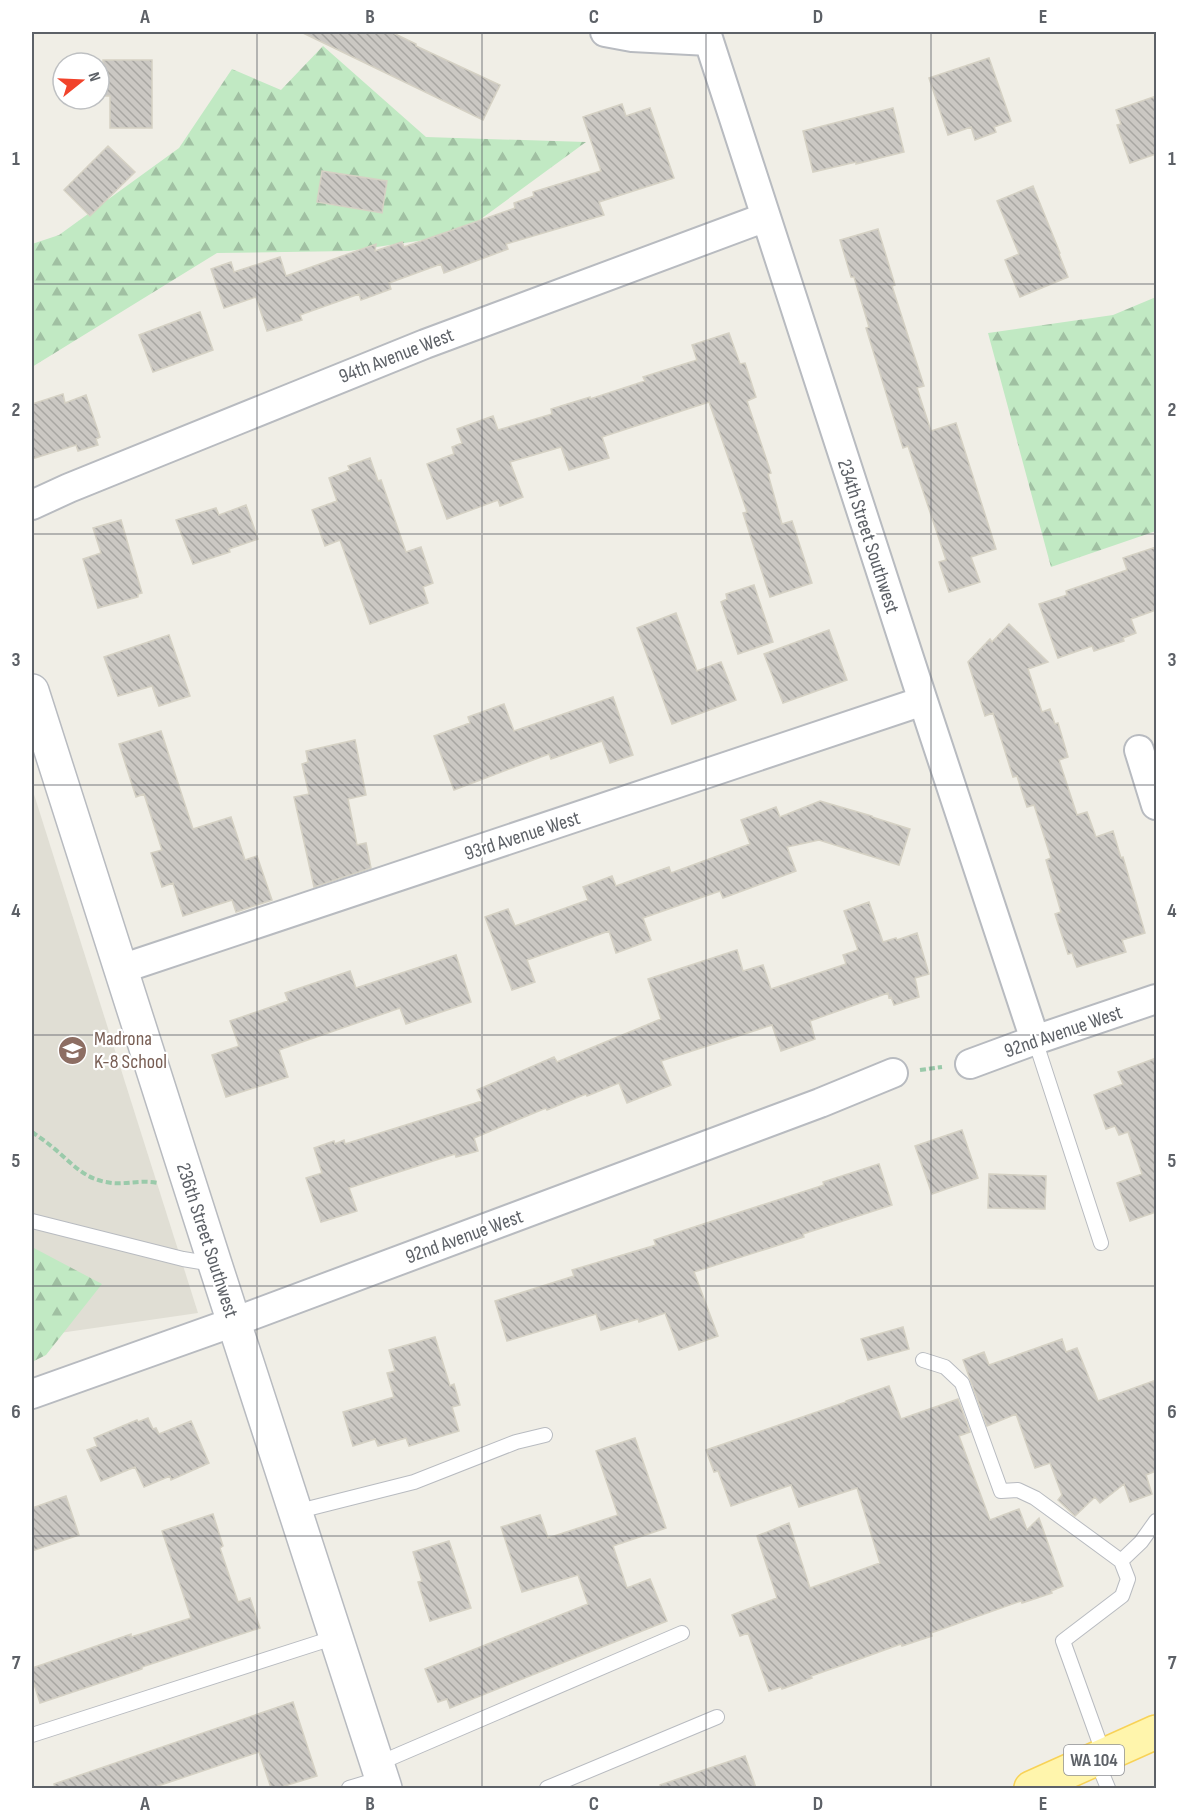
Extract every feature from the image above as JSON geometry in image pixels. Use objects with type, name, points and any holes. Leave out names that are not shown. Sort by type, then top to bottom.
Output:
[{"type":"main road","name":"WA 104","points":[[1031,1788],[1103,1768],[1156,1732]]},
{"type":"street","points":[[605,32],[632,38],[708,36]]},
{"type":"street","name":"234th Street Southwest","points":[[708,36],[1035,1040]]},
{"type":"street","name":"94th Avenue West","points":[[32,505],[425,344],[766,218]]},
{"type":"street","name":"93rd Avenue West","points":[[121,969],[923,701]]},
{"type":"street","name":"236th Street Southwest","points":[[33,704],[382,1777]]},
{"type":"street","points":[[1139,750],[1156,805]]},
{"type":"street","name":"92nd Avenue West","points":[[970,1064],[1156,999]]},
{"type":"street","name":"92nd Avenue West","points":[[32,1394],[234,1322],[809,1108],[893,1073]]},
{"type":"lane","points":[[1035,1040],[1101,1243]]},
{"type":"lane","points":[[32,1221],[183,1259],[215,1264]]},
{"type":"lane","points":[[923,1360],[945,1367],[962,1383],[1001,1491],[1018,1490],[1035,1498],[1121,1561],[1128,1579],[1122,1596],[1063,1641],[1103,1768]]},
{"type":"lane","points":[[295,1512],[414,1482],[516,1442],[545,1435]]},
{"type":"lane","points":[[1121,1561],[1141,1542],[1156,1521]]},
{"type":"lane","points":[[349,1788],[382,1777],[682,1633]]},
{"type":"lane","points":[[32,1735],[336,1637]]},
{"type":"lane","points":[[547,1788],[717,1717]]},
{"type":"path","points":[[893,1073],[970,1064]]},
{"type":"path","points":[[32,1132],[90,1178],[108,1183],[138,1180],[162,1184]]},
{"type":"shaded area","name":"Madrona K-8 School","points":[[32,788],[198,1313],[32,1337]]},
{"type":"green space","points":[[323,46],[426,137],[586,142],[459,235],[349,251],[217,253],[32,367],[32,244],[59,235],[179,148],[232,69],[281,90]]},
{"type":"green space","points":[[1156,297],[1156,531],[1051,567],[988,333],[1113,315]]},
{"type":"green space","points":[[32,1247],[102,1284],[46,1355],[32,1362]]},
{"type":"building","points":[[301,32],[391,32],[500,85],[483,120]]},
{"type":"building","points":[[989,58],[1011,121],[994,127],[996,132],[975,140],[971,127],[948,135],[929,78]]},
{"type":"building","points":[[111,60],[152,60],[152,128],[110,128]]},
{"type":"building","points":[[1156,96],[1156,154],[1130,163],[1117,125],[1121,124],[1116,110]]},
{"type":"building","points":[[622,104],[626,116],[650,108],[674,178],[599,202],[604,215],[506,244],[508,249],[444,273],[441,264],[389,283],[391,289],[361,300],[359,294],[300,315],[302,320],[267,331],[256,297],[224,308],[211,269],[231,262],[234,272],[280,257],[286,276],[376,244],[375,251],[402,242],[404,247],[515,208],[514,203],[534,196],[533,192],[601,171],[583,117]]},
{"type":"building","points":[[893,108],[904,152],[813,172],[803,131]]},
{"type":"building","points":[[108,146],[135,172],[90,216],[64,190]]},
{"type":"building","points":[[322,171],[387,181],[382,213],[317,202]]},
{"type":"building","points":[[1033,186],[1068,277],[1020,297],[1005,260],[1019,254],[997,201]]},
{"type":"building","points":[[878,229],[895,285],[892,286],[924,386],[917,388],[931,431],[956,423],[996,549],[971,557],[980,582],[949,592],[939,562],[946,560],[908,446],[903,448],[866,328],[869,327],[854,277],[851,277],[840,240]]},
{"type":"building","points":[[200,312],[213,350],[153,372],[139,335]]},
{"type":"building","points":[[729,333],[740,364],[745,363],[756,397],[747,401],[771,473],[768,474],[782,524],[792,521],[812,583],[770,597],[743,513],[747,512],[709,402],[602,437],[609,458],[569,470],[561,447],[510,462],[523,497],[500,506],[498,500],[447,519],[427,464],[454,454],[452,447],[462,443],[457,429],[493,416],[498,430],[552,414],[551,409],[645,381],[643,377],[697,360],[692,345]]},
{"type":"building","points":[[63,394],[65,403],[86,395],[100,437],[96,439],[98,445],[78,451],[76,445],[32,459],[32,404]]},
{"type":"building","points":[[370,458],[378,481],[381,480],[406,552],[421,547],[433,583],[423,587],[428,603],[370,624],[340,540],[325,546],[312,510],[337,501],[329,478],[350,470],[348,466]]},
{"type":"building","points":[[246,505],[258,539],[229,549],[230,552],[193,564],[176,520],[216,508],[219,515]]},
{"type":"building","points":[[121,520],[142,593],[138,594],[138,597],[98,608],[83,559],[101,553],[93,528]]},
{"type":"building","points":[[1156,547],[1156,610],[1131,619],[1136,633],[1123,638],[1124,641],[1094,651],[1092,646],[1058,658],[1039,604],[1067,595],[1066,591],[1127,570],[1123,558]]},
{"type":"building","points":[[754,585],[773,642],[738,654],[721,602],[727,599],[726,594]]},
{"type":"building","points":[[676,613],[697,671],[721,662],[736,700],[672,724],[637,628]]},
{"type":"building","points":[[1009,624],[1048,662],[1028,669],[1042,712],[1050,709],[1055,724],[1058,723],[1068,757],[1059,760],[1077,815],[1087,812],[1096,837],[1113,831],[1145,933],[1122,940],[1126,952],[1077,967],[1072,953],[1068,954],[1055,914],[1061,912],[1046,860],[1051,858],[1034,805],[1027,807],[1017,776],[1013,777],[993,713],[985,716],[968,662],[990,639],[992,642]]},
{"type":"building","points":[[829,630],[847,680],[783,703],[764,654]]},
{"type":"building","points":[[169,635],[190,696],[159,706],[152,686],[118,696],[104,657]]},
{"type":"building","points":[[613,697],[633,755],[610,763],[602,741],[551,759],[549,754],[454,790],[434,736],[470,723],[468,717],[504,704],[514,731]]},
{"type":"building","points":[[161,731],[193,829],[231,817],[245,860],[257,856],[272,900],[236,912],[232,900],[183,916],[173,883],[162,887],[151,853],[162,850],[144,794],[136,797],[119,744]]},
{"type":"building","points":[[355,740],[366,795],[348,799],[357,845],[366,843],[371,868],[314,887],[294,797],[309,794],[302,764],[308,762],[306,751]]},
{"type":"building","points":[[820,801],[910,829],[899,865],[819,840],[787,847],[796,871],[723,898],[720,891],[643,918],[651,940],[616,953],[609,931],[527,960],[535,982],[512,990],[485,917],[508,909],[515,926],[588,900],[583,887],[612,876],[616,886],[669,867],[671,873],[750,844],[741,820],[776,807],[780,817]]},
{"type":"building","points":[[869,902],[883,942],[917,933],[929,974],[915,978],[919,997],[894,1005],[888,993],[810,1021],[815,1039],[781,1051],[772,1025],[661,1061],[671,1085],[627,1103],[619,1083],[547,1110],[546,1108],[474,1138],[478,1151],[456,1157],[455,1154],[349,1188],[357,1211],[321,1222],[306,1178],[322,1173],[314,1148],[334,1141],[335,1144],[344,1140],[345,1144],[482,1101],[477,1090],[554,1057],[557,1062],[661,1019],[648,979],[737,950],[743,971],[763,965],[771,989],[846,964],[843,955],[858,950],[844,911]]},
{"type":"building","points":[[456,955],[471,1002],[406,1024],[400,1008],[279,1050],[288,1077],[226,1097],[212,1055],[239,1046],[230,1021],[288,1001],[285,993],[350,971],[356,988]]},
{"type":"building","points":[[1156,1058],[1156,1212],[1130,1221],[1117,1183],[1142,1174],[1128,1132],[1119,1135],[1115,1126],[1106,1129],[1094,1095],[1123,1084],[1118,1072]]},
{"type":"building","points":[[962,1130],[978,1178],[932,1194],[915,1146]]},
{"type":"building","points":[[879,1164],[892,1205],[803,1234],[804,1237],[694,1272],[718,1336],[679,1350],[665,1313],[639,1322],[638,1319],[601,1330],[596,1314],[507,1341],[495,1301],[574,1276],[572,1270],[656,1245],[654,1240],[824,1185],[823,1182]]},
{"type":"building","points":[[989,1174],[1046,1176],[1045,1209],[988,1208]]},
{"type":"building","points":[[903,1327],[909,1349],[868,1360],[861,1339]]},
{"type":"building","points":[[435,1337],[450,1386],[454,1384],[460,1405],[452,1407],[459,1431],[409,1446],[406,1438],[378,1446],[375,1439],[353,1446],[343,1412],[394,1397],[387,1373],[395,1371],[389,1350]]},
{"type":"building","points":[[1062,1339],[1066,1352],[1077,1348],[1098,1401],[1156,1380],[1156,1471],[1146,1475],[1152,1494],[1130,1502],[1124,1484],[1100,1503],[1095,1497],[1075,1516],[1058,1500],[1062,1495],[1050,1463],[1035,1468],[1016,1414],[987,1426],[963,1360],[984,1352],[989,1365]]},
{"type":"building","points":[[889,1386],[901,1419],[958,1399],[970,1432],[959,1436],[990,1520],[1019,1509],[1027,1530],[1039,1518],[1063,1586],[1051,1591],[1052,1593],[1022,1603],[1021,1601],[931,1633],[932,1636],[902,1646],[901,1644],[811,1676],[812,1678],[782,1689],[781,1687],[769,1691],[748,1633],[740,1636],[732,1615],[777,1598],[757,1536],[789,1523],[810,1588],[880,1563],[857,1488],[799,1507],[791,1485],[731,1506],[718,1471],[714,1472],[706,1450]]},
{"type":"building","points":[[148,1418],[153,1429],[156,1428],[159,1434],[191,1421],[209,1463],[171,1480],[170,1476],[144,1487],[135,1467],[101,1481],[87,1450],[97,1446],[94,1438],[137,1420],[138,1422]]},
{"type":"building","points":[[635,1438],[666,1528],[613,1546],[627,1588],[650,1579],[667,1621],[450,1708],[447,1699],[438,1702],[425,1669],[588,1604],[578,1575],[522,1592],[501,1527],[540,1515],[548,1538],[618,1515],[596,1451]]},
{"type":"building","points":[[66,1496],[79,1535],[32,1551],[32,1508]]},
{"type":"building","points":[[213,1514],[223,1546],[220,1548],[238,1602],[250,1598],[260,1628],[40,1703],[32,1678],[32,1668],[131,1634],[131,1637],[191,1618],[162,1531]]},
{"type":"building","points":[[449,1541],[471,1608],[430,1621],[418,1582],[422,1581],[413,1552]]},
{"type":"building","points":[[293,1702],[317,1776],[271,1788],[259,1752],[152,1788],[55,1788],[54,1784]]},
{"type":"building","points":[[745,1756],[756,1788],[661,1788],[660,1785]]},
{"type":"place","name":"Madrona K-8 School","points":[[73,1050]]}]
